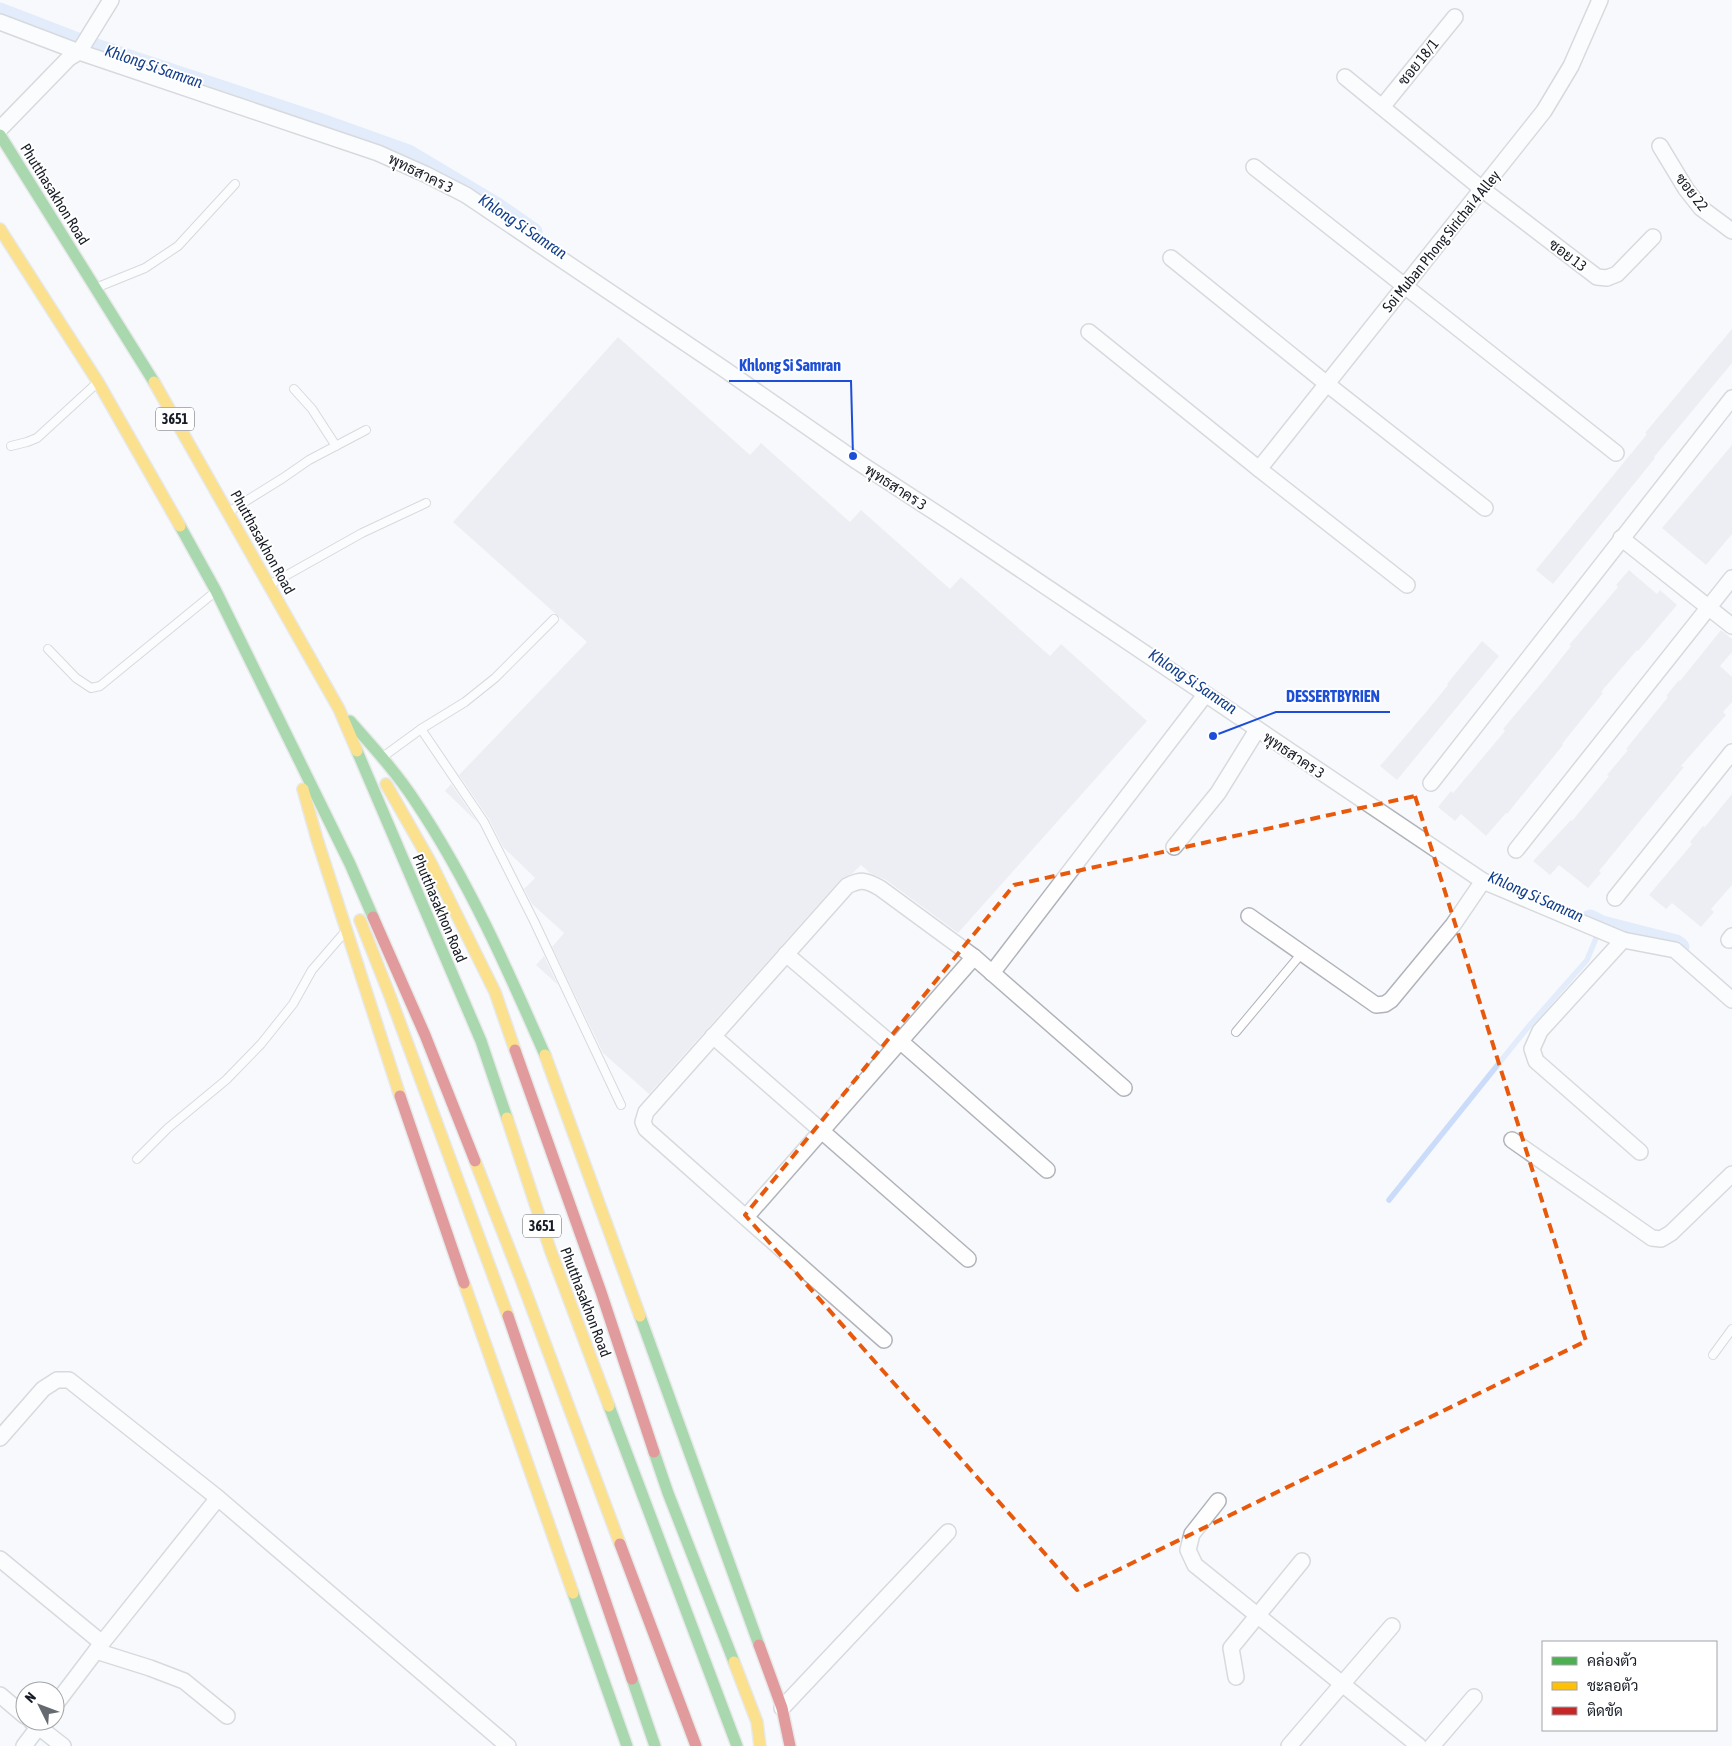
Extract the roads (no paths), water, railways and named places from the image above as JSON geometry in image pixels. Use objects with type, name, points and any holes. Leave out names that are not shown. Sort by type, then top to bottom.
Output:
[{"type":"main road","name":"Phutthasakhon Road","points":[[0,135],[166,402],[339,709],[481,1041],[550,1249],[737,1746]]},
{"type":"main road","name":"3651","points":[[0,229],[98,382],[216,591],[286,730],[350,864],[425,1035],[521,1279],[696,1746]]},
{"type":"main road","points":[[339,709],[362,732],[382,757],[432,827],[464,882],[518,994],[552,1071],[782,1708],[790,1746]]},
{"type":"main road","points":[[339,709],[380,774],[431,863],[495,992],[601,1292],[668,1493],[757,1722],[760,1746]]},
{"type":"main road","points":[[286,730],[337,862]]},
{"type":"main road","points":[[286,730],[317,839],[416,1146],[627,1746]]},
{"type":"main road","points":[[355,907],[390,996],[521,1351],[655,1746]]},
{"type":"street","points":[[0,129],[69,58],[80,51],[99,19],[107,1]]},
{"type":"street","name":"Soi Muban Phong Sirichai 4 Alley","points":[[1259,469],[1544,111],[1571,66],[1598,1]]},
{"type":"street","name":"ซอย 18/1","points":[[1382,107],[1455,17]]},
{"type":"street","name":"พุทธสาคร 3","points":[[0,22],[378,153],[466,195],[858,462],[1483,881],[1623,940],[1675,950],[1732,1000]]},
{"type":"street","name":"ซอย 13","points":[[1345,76],[1482,189],[1597,277],[1607,278],[1617,274],[1653,237]]},
{"type":"street","name":"ซอย 22","points":[[1660,146],[1686,189],[1701,208],[1732,231]]},
{"type":"street","points":[[1254,167],[1616,453]]},
{"type":"street","points":[[1171,258],[1485,508]]},
{"type":"street","points":[[1088,332],[1407,585]]},
{"type":"street","points":[[1431,783],[1732,398]]},
{"type":"street","points":[[1621,538],[1732,626]]},
{"type":"street","points":[[1516,850],[1732,578]]},
{"type":"street","points":[[992,973],[1205,695]]},
{"type":"street","points":[[1174,847],[1218,793],[1257,730]]},
{"type":"street","points":[[1615,898],[1732,752]]},
{"type":"street","points":[[884,1340],[646,1129],[642,1122],[646,1112],[847,886],[857,881],[868,881],[880,888],[974,957],[1124,1088]]},
{"type":"street","points":[[1249,916],[1376,1005],[1385,1004],[1392,1000],[1453,925],[1483,881]]},
{"type":"street","points":[[1623,940],[1540,1031],[1532,1049],[1536,1061],[1640,1152]]},
{"type":"street","points":[[786,954],[898,1044],[1047,1170]]},
{"type":"street","points":[[746,1217],[974,957]]},
{"type":"street","points":[[713,1036],[968,1259]]},
{"type":"street","points":[[1512,1140],[1652,1238],[1661,1239],[1671,1233],[1732,1174]]},
{"type":"street","points":[[0,1438],[44,1389],[57,1380],[69,1380],[218,1498],[508,1746]]},
{"type":"street","points":[[65,1692],[218,1498]]},
{"type":"street","points":[[1218,1501],[1192,1534],[1188,1550],[1195,1565],[1419,1746]]},
{"type":"street","points":[[782,1708],[948,1532]]},
{"type":"street","points":[[0,1559],[99,1647],[184,1681],[227,1716]]},
{"type":"street","points":[[1236,1677],[1231,1648],[1302,1561]]},
{"type":"street","points":[[1289,1746],[1392,1626]]},
{"type":"street","points":[[0,1696],[15,1708]]},
{"type":"street","points":[[1432,1746],[1474,1697]]},
{"type":"street","points":[[24,1746],[33,1731]]},
{"type":"street","points":[[47,1731],[63,1746]]},
{"type":"lane","points":[[96,288],[145,268],[178,246],[235,184]]},
{"type":"lane","points":[[11,446],[37,438],[98,382]]},
{"type":"lane","points":[[294,389],[317,417],[336,446]]},
{"type":"lane","points":[[228,512],[309,460],[366,430]]},
{"type":"lane","points":[[269,585],[362,534],[426,503]]},
{"type":"lane","points":[[48,649],[83,684],[91,688],[100,686],[216,591]]},
{"type":"lane","points":[[382,757],[421,729],[465,702],[495,678],[554,619]]},
{"type":"lane","points":[[421,729],[484,822],[538,930],[621,1105]]},
{"type":"lane","points":[[137,1159],[168,1128],[226,1080],[261,1044],[293,1004],[312,970],[346,930]]},
{"type":"lane","points":[[1236,1032],[1302,953]]},
{"type":"lane","points":[[1712,1355],[1732,1330]]},
{"type":"waterway","name":"Khlong Si Samran","points":[[0,12],[78,42],[316,121],[408,154],[497,207],[533,232]]},
{"type":"waterway","name":"Khlong Si Samran","points":[[1590,919],[1602,925],[1676,944],[1680,947]]},
{"type":"waterway","points":[[1389,1200],[1529,1026],[1587,960],[1599,931]]},
{"type":"place","name":"Khlong Si Samran","points":[[853,456]]},
{"type":"place","name":"DESSERTBYRIEN","points":[[1213,736]]}]
